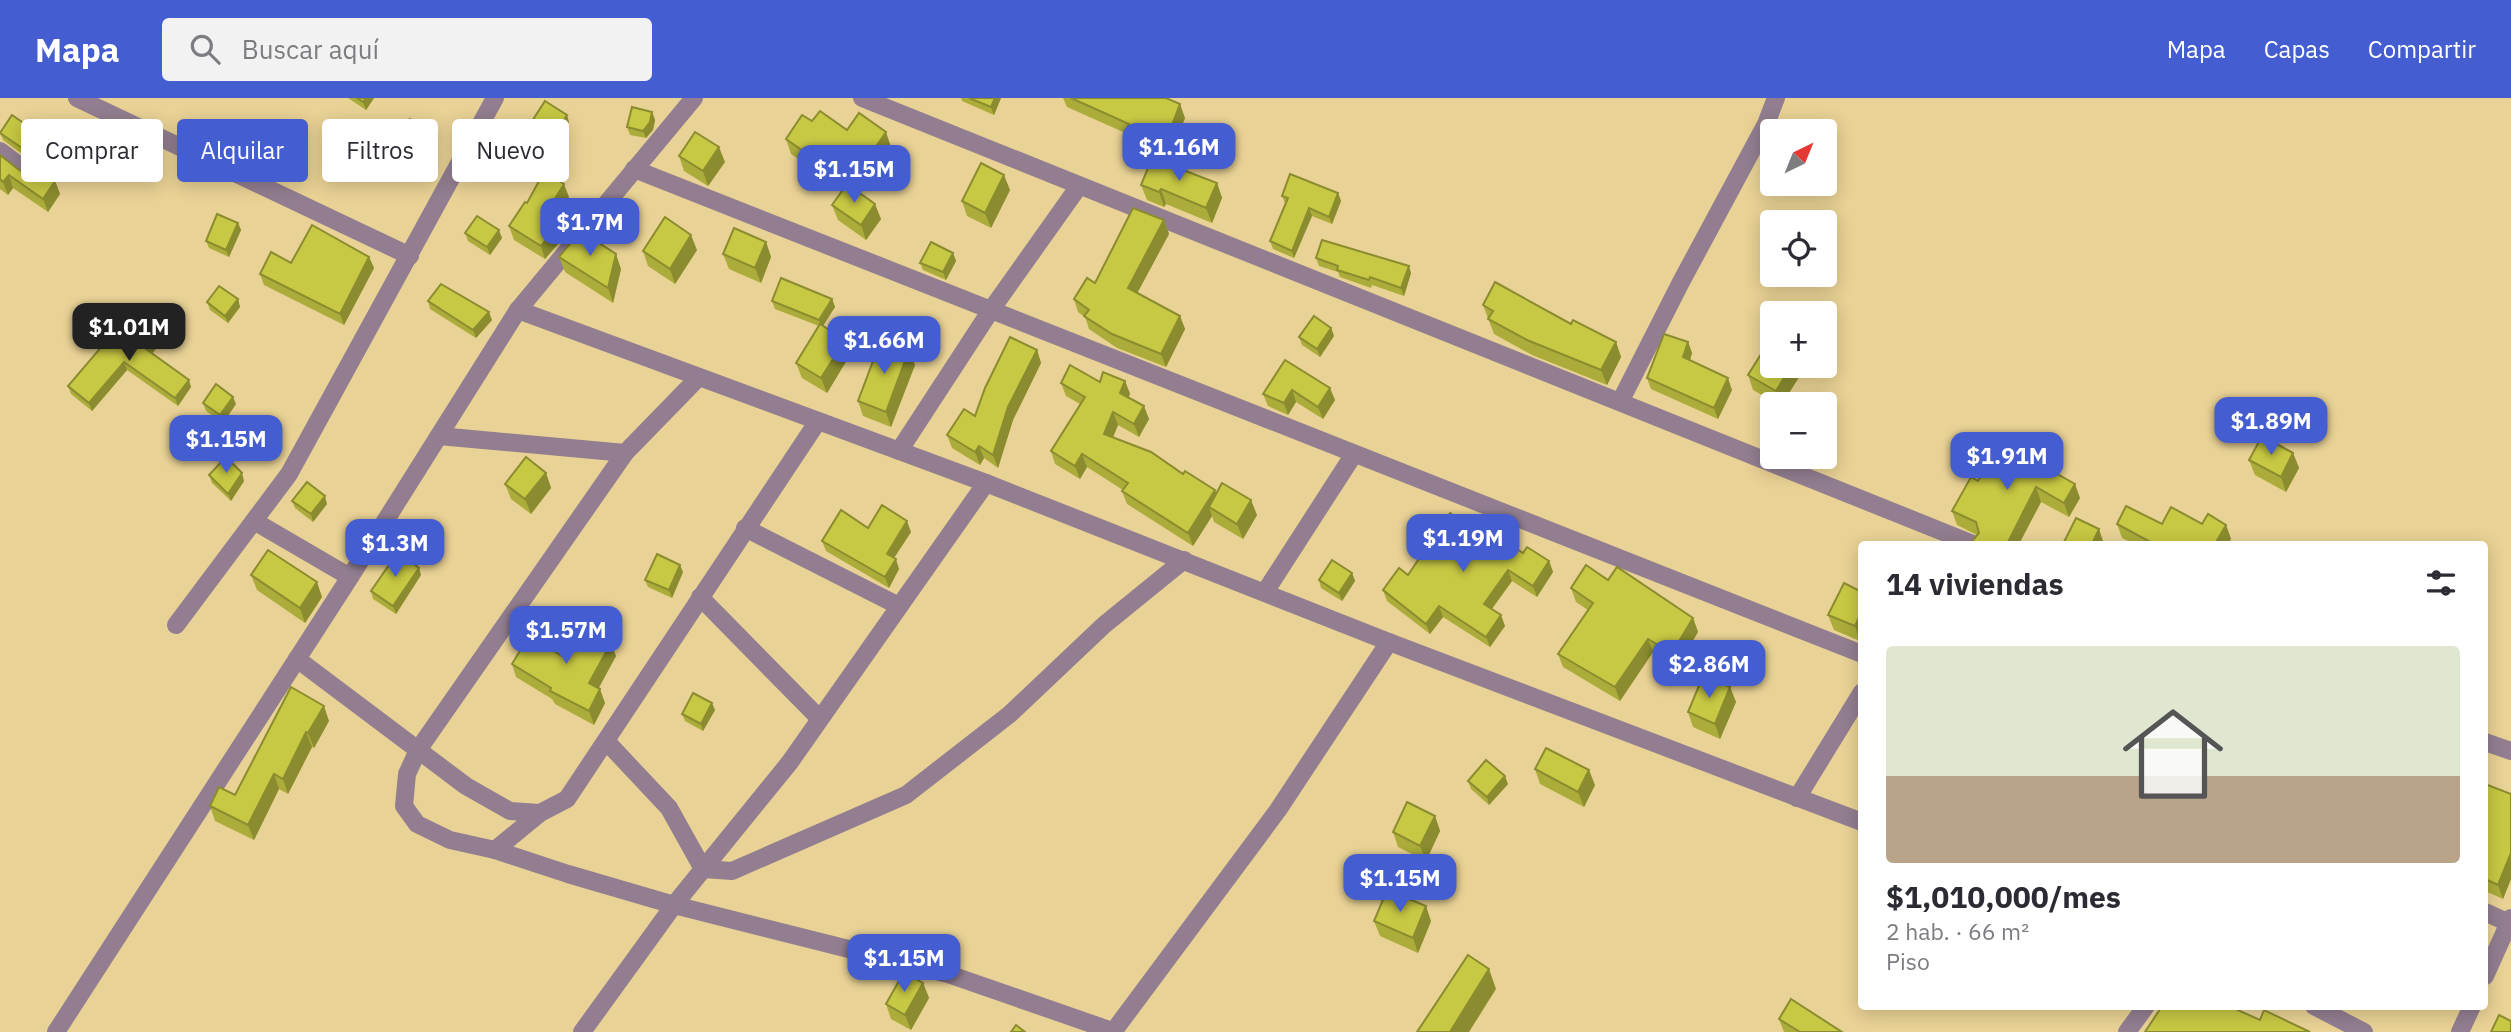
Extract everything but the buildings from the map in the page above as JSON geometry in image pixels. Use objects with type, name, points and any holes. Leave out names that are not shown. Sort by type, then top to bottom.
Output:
[{"type":"street","points":[[77,98],[410,256]]},
{"type":"street","points":[[176,625],[289,474],[495,98]]},
{"type":"street","points":[[56,1032],[350,577],[518,310],[694,98]]},
{"type":"street","points":[[862,98],[1961,541]]},
{"type":"street","points":[[1620,402],[1766,124],[1776,98]]},
{"type":"street","points":[[0,151],[21,167]]},
{"type":"street","points":[[634,169],[1858,652]]},
{"type":"street","points":[[899,451],[991,310],[1080,186]]},
{"type":"street","points":[[518,310],[986,483],[1389,642],[1858,821]]},
{"type":"street","points":[[699,377],[625,453],[418,750],[407,774],[404,806],[417,824],[450,840],[495,850],[674,905],[948,974],[1114,1032],[1278,810],[1389,642]]},
{"type":"street","points":[[495,850],[540,813],[567,799],[818,421]]},
{"type":"street","points":[[439,436],[625,453]]},
{"type":"street","points":[[1265,592],[1354,454]]},
{"type":"street","points":[[582,1032],[674,905],[790,762],[986,483]]},
{"type":"street","points":[[254,521],[350,577]]},
{"type":"street","points":[[746,528],[899,606]]},
{"type":"street","points":[[703,869],[732,872],[906,795],[1010,714],[1104,625],[1184,560]]},
{"type":"street","points":[[700,597],[819,718]]},
{"type":"street","points":[[297,659],[466,786],[510,811],[540,813]]},
{"type":"street","points":[[1797,798],[1858,699]]},
{"type":"street","points":[[606,741],[669,808],[703,869]]},
{"type":"street","points":[[2488,743],[2511,751]]},
{"type":"street","points":[[2488,913],[2510,921],[2488,969]]},
{"type":"street","points":[[2127,1032],[2143,1010]]},
{"type":"street","points":[[2322,1010],[2364,1032]]},
{"type":"street","points":[[2460,1032],[2470,1010]]}]
